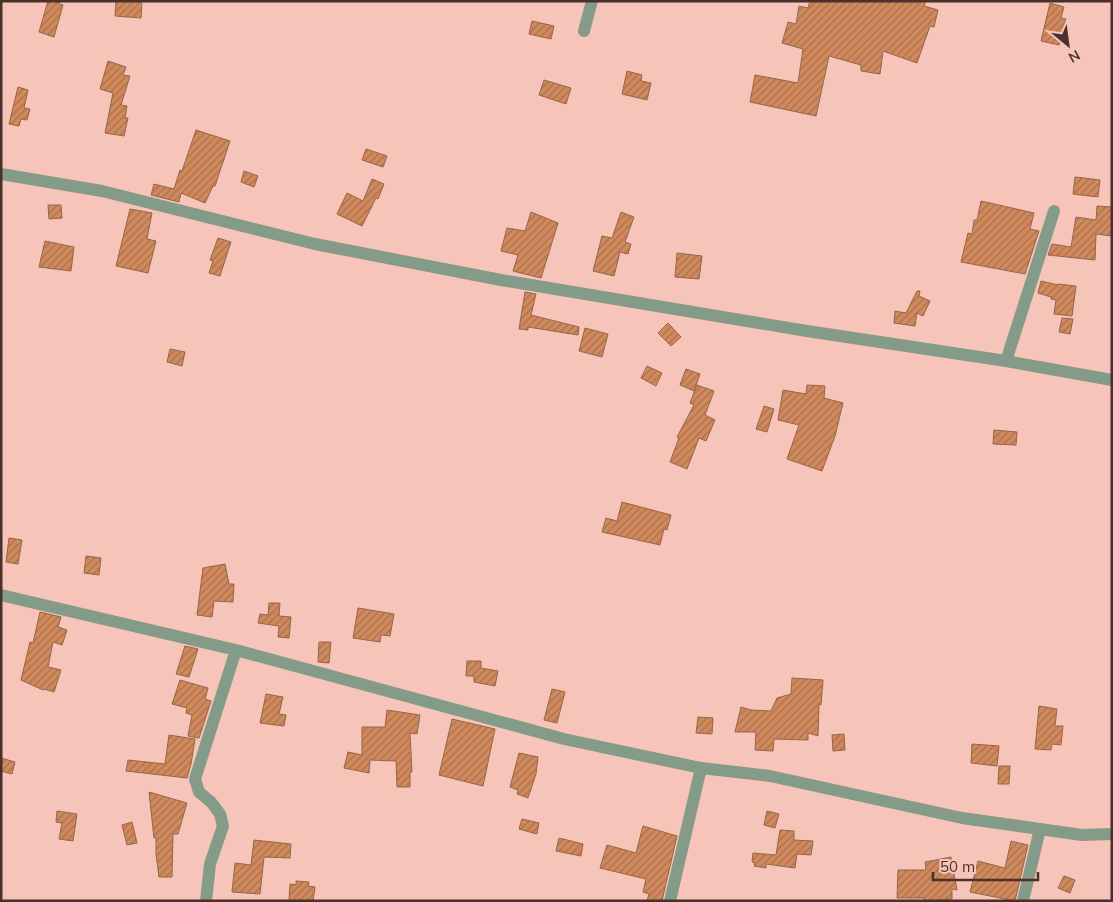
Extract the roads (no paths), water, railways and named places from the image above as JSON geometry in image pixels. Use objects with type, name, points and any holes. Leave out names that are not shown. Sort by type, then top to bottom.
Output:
[{"type":"street","points":[[584,30],[592,1]]},
{"type":"street","points":[[1,174],[102,191],[315,244],[501,280],[807,331],[1006,361],[1112,380]]},
{"type":"street","points":[[1006,361],[1054,211]]},
{"type":"street","points":[[1,595],[236,650],[564,739],[702,768],[770,776],[962,818],[1082,835],[1112,834]]},
{"type":"street","points":[[206,901],[210,864],[223,826],[220,814],[200,792],[195,779],[236,650]]},
{"type":"street","points":[[670,901],[702,768]]},
{"type":"street","points":[[1023,901],[1040,829]]}]
